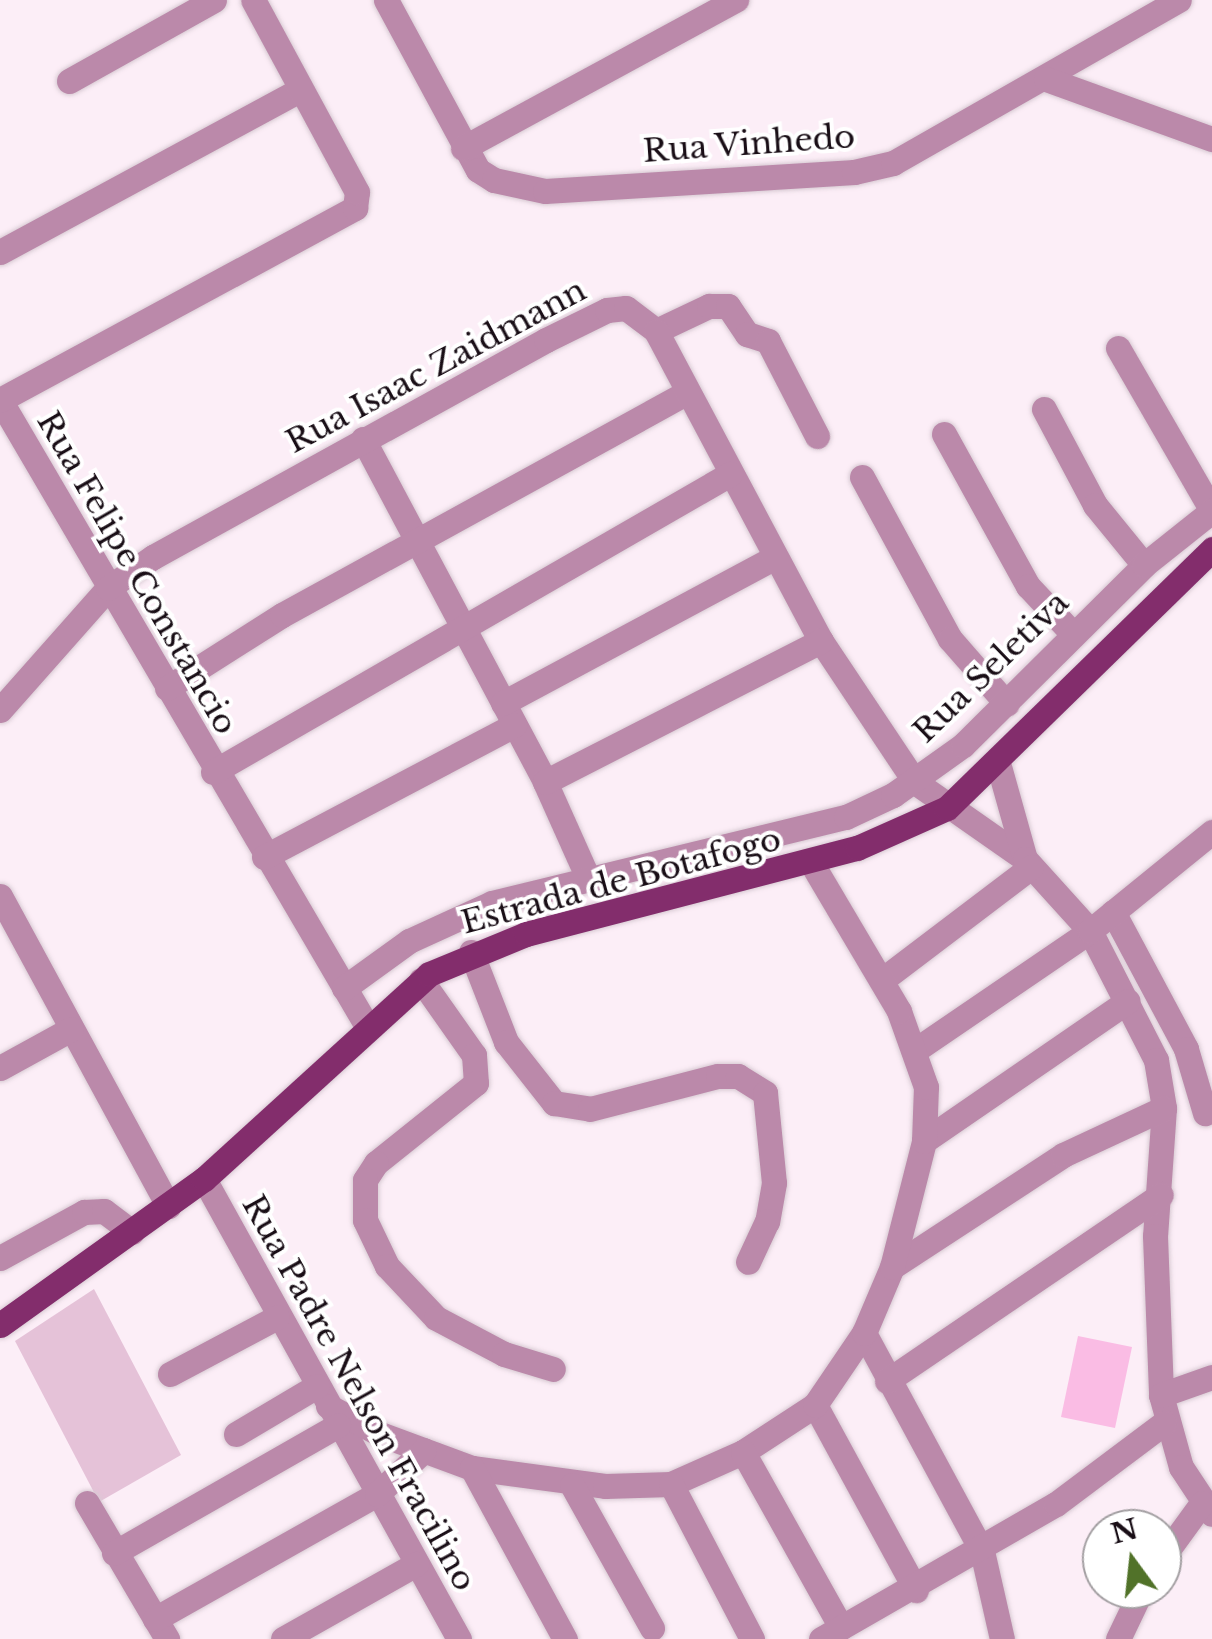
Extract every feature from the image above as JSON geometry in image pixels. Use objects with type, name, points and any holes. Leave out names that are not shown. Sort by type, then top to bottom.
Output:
[{"type":"main road","name":"Estrada de Botafogo","points":[[0,1324],[204,1179],[421,980],[471,952],[811,862],[947,808],[998,763],[1212,548]]},
{"type":"street","points":[[69,82],[214,0]]},
{"type":"street","points":[[0,252],[299,90],[253,0]]},
{"type":"street","name":"Rua Vinhedo","points":[[386,0],[463,148],[494,180],[544,192],[854,172],[925,148],[1179,0]]},
{"type":"street","points":[[463,148],[736,0]]},
{"type":"street","points":[[1046,79],[1212,138]]},
{"type":"street","name":"Rua Felipe Constancio","points":[[299,90],[358,202],[285,250],[0,400],[213,772],[367,1026]]},
{"type":"street","points":[[817,436],[768,341],[747,334],[728,306],[708,306],[656,331],[685,393],[821,641],[915,782],[1028,863],[1090,931],[1156,1060],[1164,1108],[1155,1315],[1160,1395],[1164,1424],[1207,1509],[1182,1536]]},
{"type":"street","name":"Rua Isaac Zaidmann","points":[[0,710],[108,588],[363,439],[608,310],[642,315],[656,331]]},
{"type":"street","points":[[1118,348],[1212,511]]},
{"type":"street","points":[[167,688],[282,615],[685,393]]},
{"type":"street","points":[[1044,410],[1102,516],[1144,565]]},
{"type":"street","points":[[944,434],[1028,586],[1073,634]]},
{"type":"street","points":[[363,439],[545,782],[588,878]]},
{"type":"street","points":[[213,772],[730,474]]},
{"type":"street","points":[[862,477],[950,639],[1007,704]]},
{"type":"street","name":"Rua Seletiva","points":[[344,988],[454,917],[588,878],[846,817],[915,782],[1007,704],[1144,565],[1212,511]]},
{"type":"street","points":[[264,857],[775,557]]},
{"type":"street","points":[[545,782],[821,641]]},
{"type":"street","points":[[998,763],[1028,863]]},
{"type":"street","points":[[892,832],[910,809],[915,782]]},
{"type":"street","points":[[917,1049],[1090,931],[1212,832]]},
{"type":"street","points":[[236,1434],[327,1406],[472,1468],[572,1485],[671,1484],[743,1452],[815,1405],[864,1333],[892,1267],[924,1141],[926,1087],[917,1049],[882,980],[811,862]]},
{"type":"street","points":[[882,980],[1028,863]]},
{"type":"street","points":[[0,896],[168,1206]]},
{"type":"street","points":[[1113,912],[1186,1049],[1204,1113]]},
{"type":"street","points":[[471,952],[506,1042],[554,1103],[590,1108],[718,1076],[738,1076],[765,1093],[774,1183],[767,1221],[748,1262]]},
{"type":"street","points":[[421,980],[474,1055],[476,1084],[376,1163],[365,1180],[364,1220],[387,1266],[436,1318],[504,1354],[553,1369]]},
{"type":"street","points":[[924,1141],[1128,1001]]},
{"type":"street","points":[[0,1068],[71,1029]]},
{"type":"street","points":[[892,1267],[1063,1154],[1164,1108]]},
{"type":"street","name":"Rua Padre Nelson Fracilino","points":[[204,1179],[453,1637]]},
{"type":"street","points":[[887,1381],[1160,1195]]},
{"type":"street","points":[[0,1258],[84,1212],[104,1211],[132,1232]]},
{"type":"street","points":[[170,1374],[277,1317]]},
{"type":"street","points":[[864,1333],[982,1551],[1002,1639]]},
{"type":"street","points":[[1160,1395],[1212,1377]]},
{"type":"street","points":[[815,1405],[916,1590]]},
{"type":"street","points":[[114,1552],[327,1406]]},
{"type":"street","points":[[743,1452],[831,1633],[982,1551],[1164,1424]]},
{"type":"street","points":[[87,1503],[161,1629],[377,1494],[424,1450]]},
{"type":"street","points":[[472,1468],[565,1639]]},
{"type":"street","points":[[671,1484],[752,1639]]},
{"type":"street","points":[[572,1485],[647,1635]]},
{"type":"street","points":[[283,1639],[416,1564]]},
{"type":"street","points":[[1118,1639],[1132,1609]]},
{"type":"shaded area","points":[[1078,1336],[1132,1347],[1115,1428],[1061,1417]]},
{"type":"building","points":[[94,1289],[181,1455],[99,1502],[15,1341]]}]
